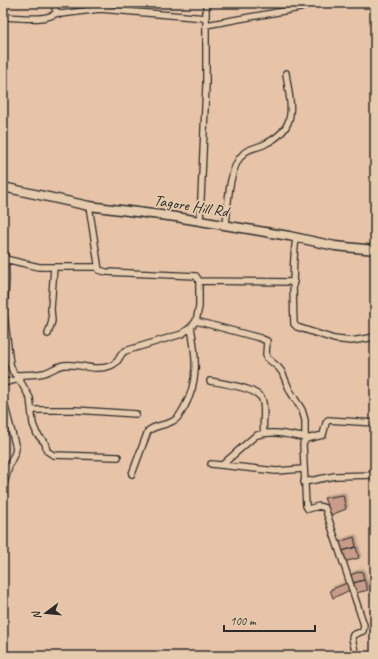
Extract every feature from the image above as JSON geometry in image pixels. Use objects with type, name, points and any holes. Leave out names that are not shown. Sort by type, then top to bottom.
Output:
[{"type":"main road","name":"Tagore Hill Rd","points":[[3,187],[90,206],[226,225],[335,246],[375,250]]},
{"type":"street","points":[[54,3],[55,9],[61,14],[90,10],[106,10],[206,18]]},
{"type":"street","points":[[200,221],[206,92],[206,3]]},
{"type":"street","points":[[206,25],[300,8],[312,3]]},
{"type":"street","points":[[3,17],[45,18],[52,16],[57,12]]},
{"type":"street","points":[[226,225],[233,176],[240,158],[248,150],[262,146],[278,137],[289,123],[291,110],[286,73]]},
{"type":"street","points":[[3,383],[17,377],[41,373],[65,365],[92,369],[102,368],[118,362],[122,353],[125,351],[182,334],[196,321],[199,307],[199,281],[196,276],[106,272],[99,270],[90,206]]},
{"type":"street","points":[[296,238],[294,262],[294,324],[297,327],[312,333],[339,340],[351,341],[375,337]]},
{"type":"street","points":[[3,250],[5,259],[4,324],[10,364],[30,398],[34,429],[46,443],[50,454],[118,457]]},
{"type":"street","points":[[5,259],[32,266],[98,267]]},
{"type":"street","points":[[48,334],[52,321],[51,310],[54,267]]},
{"type":"street","points":[[199,281],[294,282]]},
{"type":"street","points":[[196,321],[267,341],[267,358],[282,372],[290,391],[302,410],[307,437],[303,444],[303,469],[306,506],[308,509],[319,506],[325,508],[364,625],[363,631],[353,635],[352,638],[356,656]]},
{"type":"street","points":[[132,474],[148,431],[151,428],[169,424],[176,419],[188,400],[194,381],[196,363],[191,327]]},
{"type":"street","points":[[210,380],[250,390],[259,395],[262,398],[264,433]]},
{"type":"street","points":[[3,399],[16,448],[4,484]]},
{"type":"street","points":[[32,410],[75,410],[136,414]]},
{"type":"street","points":[[222,465],[255,436],[264,433],[307,437],[323,435],[328,420],[375,423]]},
{"type":"street","points":[[212,464],[276,471],[303,469]]},
{"type":"street","points":[[304,482],[335,476],[375,475]]},
{"type":"building","points":[[343,495],[346,509],[331,515],[324,498]]},
{"type":"building","points":[[354,537],[356,547],[342,551],[339,542]]},
{"type":"building","points":[[356,547],[359,558],[344,562],[342,551]]},
{"type":"building","points":[[362,571],[364,580],[353,583],[350,575]]},
{"type":"building","points":[[364,580],[368,590],[356,593],[353,583]]},
{"type":"building","points":[[347,583],[350,590],[333,598],[330,590]]}]
